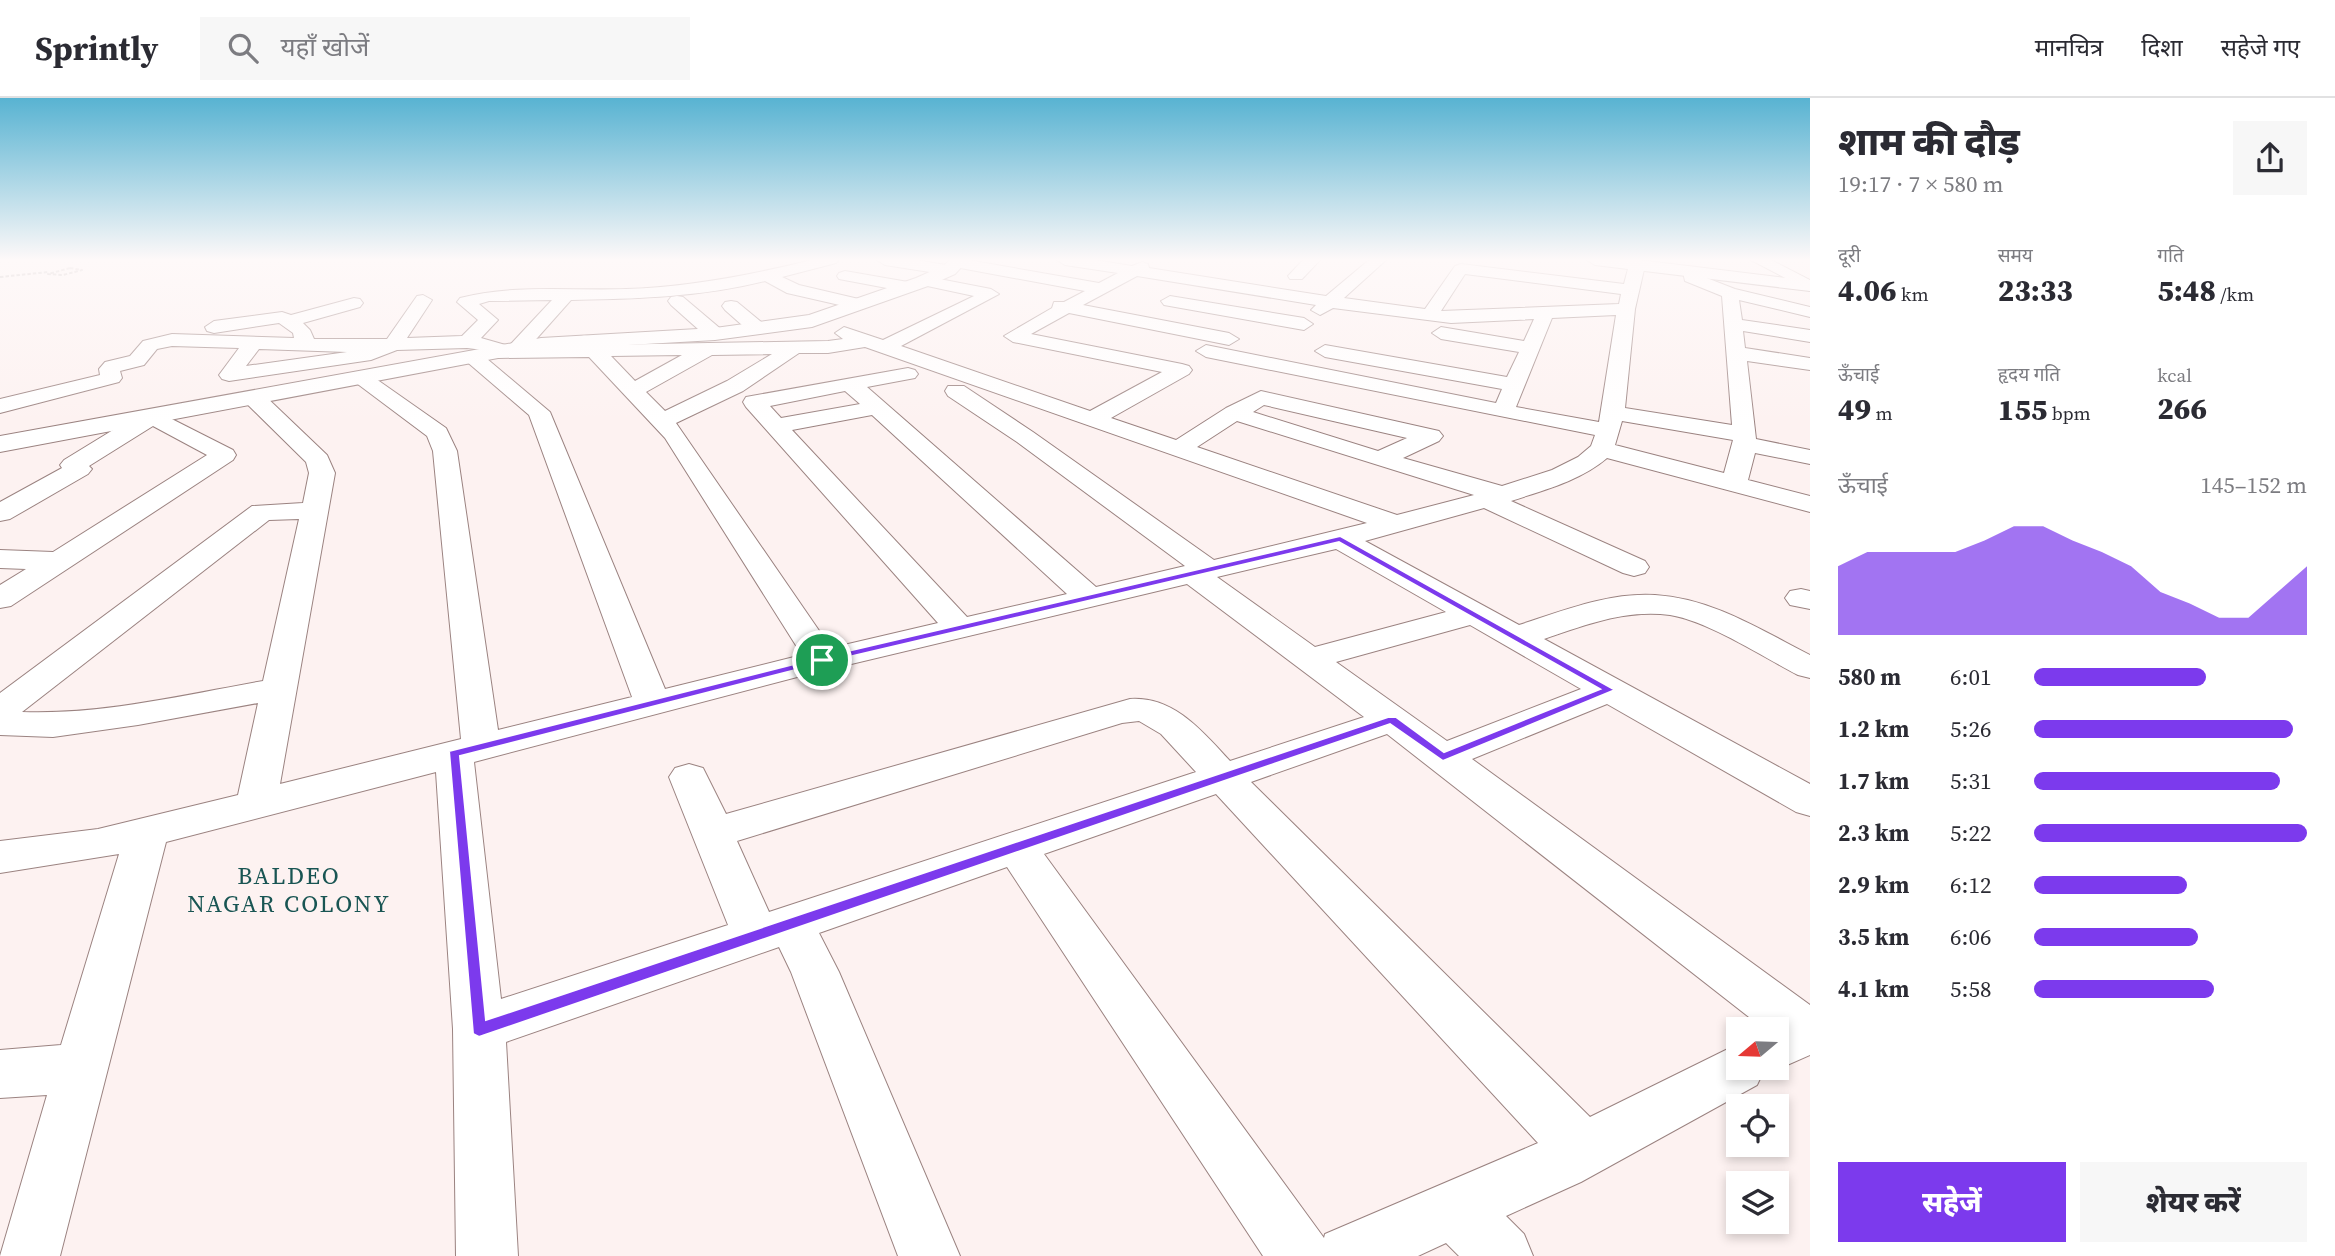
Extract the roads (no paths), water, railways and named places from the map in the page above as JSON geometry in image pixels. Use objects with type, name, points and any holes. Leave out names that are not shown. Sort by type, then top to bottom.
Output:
[{"type":"street","points":[[290,321],[315,314]]},
{"type":"street","points":[[403,344],[417,314]]},
{"type":"street","points":[[481,314],[489,320],[488,350],[539,412],[653,704]]},
{"type":"street","points":[[0,444],[362,378],[488,350],[539,314]]},
{"type":"street","points":[[641,314],[712,341]]},
{"type":"street","points":[[688,314],[712,341]]},
{"type":"street","points":[[740,314],[758,329]]},
{"type":"street","points":[[632,391],[712,341],[758,329],[812,321],[830,314]]},
{"type":"street","points":[[403,344],[488,350],[712,341],[794,348],[828,347],[875,343],[949,314]]},
{"type":"street","points":[[1055,314],[1007,339],[1182,370]]},
{"type":"street","points":[[1104,314],[1229,339],[1253,340]]},
{"type":"street","points":[[1247,314],[1304,324]]},
{"type":"street","points":[[1282,338],[1316,314]]},
{"type":"street","points":[[1398,314],[1436,321],[1522,367]]},
{"type":"street","points":[[1436,321],[1440,314]]},
{"type":"street","points":[[1397,326],[1481,314]]},
{"type":"street","points":[[1380,459],[1493,409],[1522,367],[1537,314]]},
{"type":"street","points":[[0,857],[98,844],[822,660],[1347,537],[1495,497],[1561,475],[1587,462],[1607,430],[1626,314]]},
{"type":"street","points":[[1732,314],[1744,439],[1734,483]]},
{"type":"street","points":[[589,345],[645,315]]},
{"type":"street","points":[[210,327],[271,316],[282,317],[301,330],[306,344]]},
{"type":"street","points":[[122,422],[109,369],[111,366],[141,359],[154,343],[172,340],[306,344],[362,357],[403,344],[438,321]]},
{"type":"street","points":[[812,321],[1392,523]]},
{"type":"street","points":[[1091,352],[1144,322]]},
{"type":"street","points":[[1733,324],[1810,336]]},
{"type":"street","points":[[287,391],[340,353],[360,328]]},
{"type":"street","points":[[1091,419],[1182,370],[1206,351],[1229,339]]},
{"type":"street","points":[[253,343],[229,374],[340,353]]},
{"type":"street","points":[[589,345],[674,434],[822,660]]},
{"type":"street","points":[[828,347],[1141,454],[1347,537],[1474,614],[1810,802]]},
{"type":"street","points":[[1304,347],[1522,367]]},
{"type":"street","points":[[1413,347],[1522,367]]},
{"type":"street","points":[[745,394],[766,366],[794,348]]},
{"type":"street","points":[[1206,351],[1607,430],[1744,439],[1810,457]]},
{"type":"street","points":[[1736,352],[1810,364]]},
{"type":"street","points":[[766,366],[847,385],[1090,598]]},
{"type":"street","points":[[1178,449],[1261,398],[1291,368]]},
{"type":"street","points":[[662,421],[745,394],[847,385],[908,374]]},
{"type":"street","points":[[0,405],[112,378]]},
{"type":"street","points":[[362,378],[438,433],[445,451],[467,750],[487,1256]]},
{"type":"street","points":[[956,391],[1201,572],[1310,659],[1443,757],[1798,1036]]},
{"type":"street","points":[[745,394],[960,628]]},
{"type":"street","points":[[254,398],[318,460],[322,473],[256,804]]},
{"type":"street","points":[[1261,398],[1445,430]]},
{"type":"street","points":[[776,426],[876,408]]},
{"type":"street","points":[[1234,414],[1495,497],[1634,567]]},
{"type":"street","points":[[0,513],[79,469],[73,465],[152,416]]},
{"type":"street","points":[[0,599],[224,455],[152,416]]},
{"type":"street","points":[[1607,430],[1734,483],[1810,503]]},
{"type":"street","points":[[0,711],[262,512],[314,511]]},
{"type":"street","points":[[0,559],[60,561]]},
{"type":"street","points":[[1516,638],[1614,607],[1638,604],[1672,606],[1694,612],[1810,668]]},
{"type":"street","points":[[1310,659],[1474,614]]},
{"type":"street","points":[[0,723],[65,723],[138,714],[279,689]]},
{"type":"street","points":[[1443,757],[1609,690]]},
{"type":"street","points":[[713,833],[1116,713],[1138,710],[1159,717],[1176,729],[1583,1150]]},
{"type":"street","points":[[479,1029],[1221,775],[1392,720]]},
{"type":"street","points":[[689,777],[713,833],[774,930],[814,972],[929,1256]]},
{"type":"street","points":[[29,1256],[147,832]]},
{"type":"street","points":[[1016,847],[1300,1256]]},
{"type":"street","points":[[0,1074],[81,1068]]},
{"type":"street","points":[[1347,1256],[1583,1150],[1726,1074]]},
{"type":"street","points":[[1455,1209],[1502,1256]]},
{"type":"district","name":"BALDEO NAGAR COLONY","points":[[289,890]]}]
